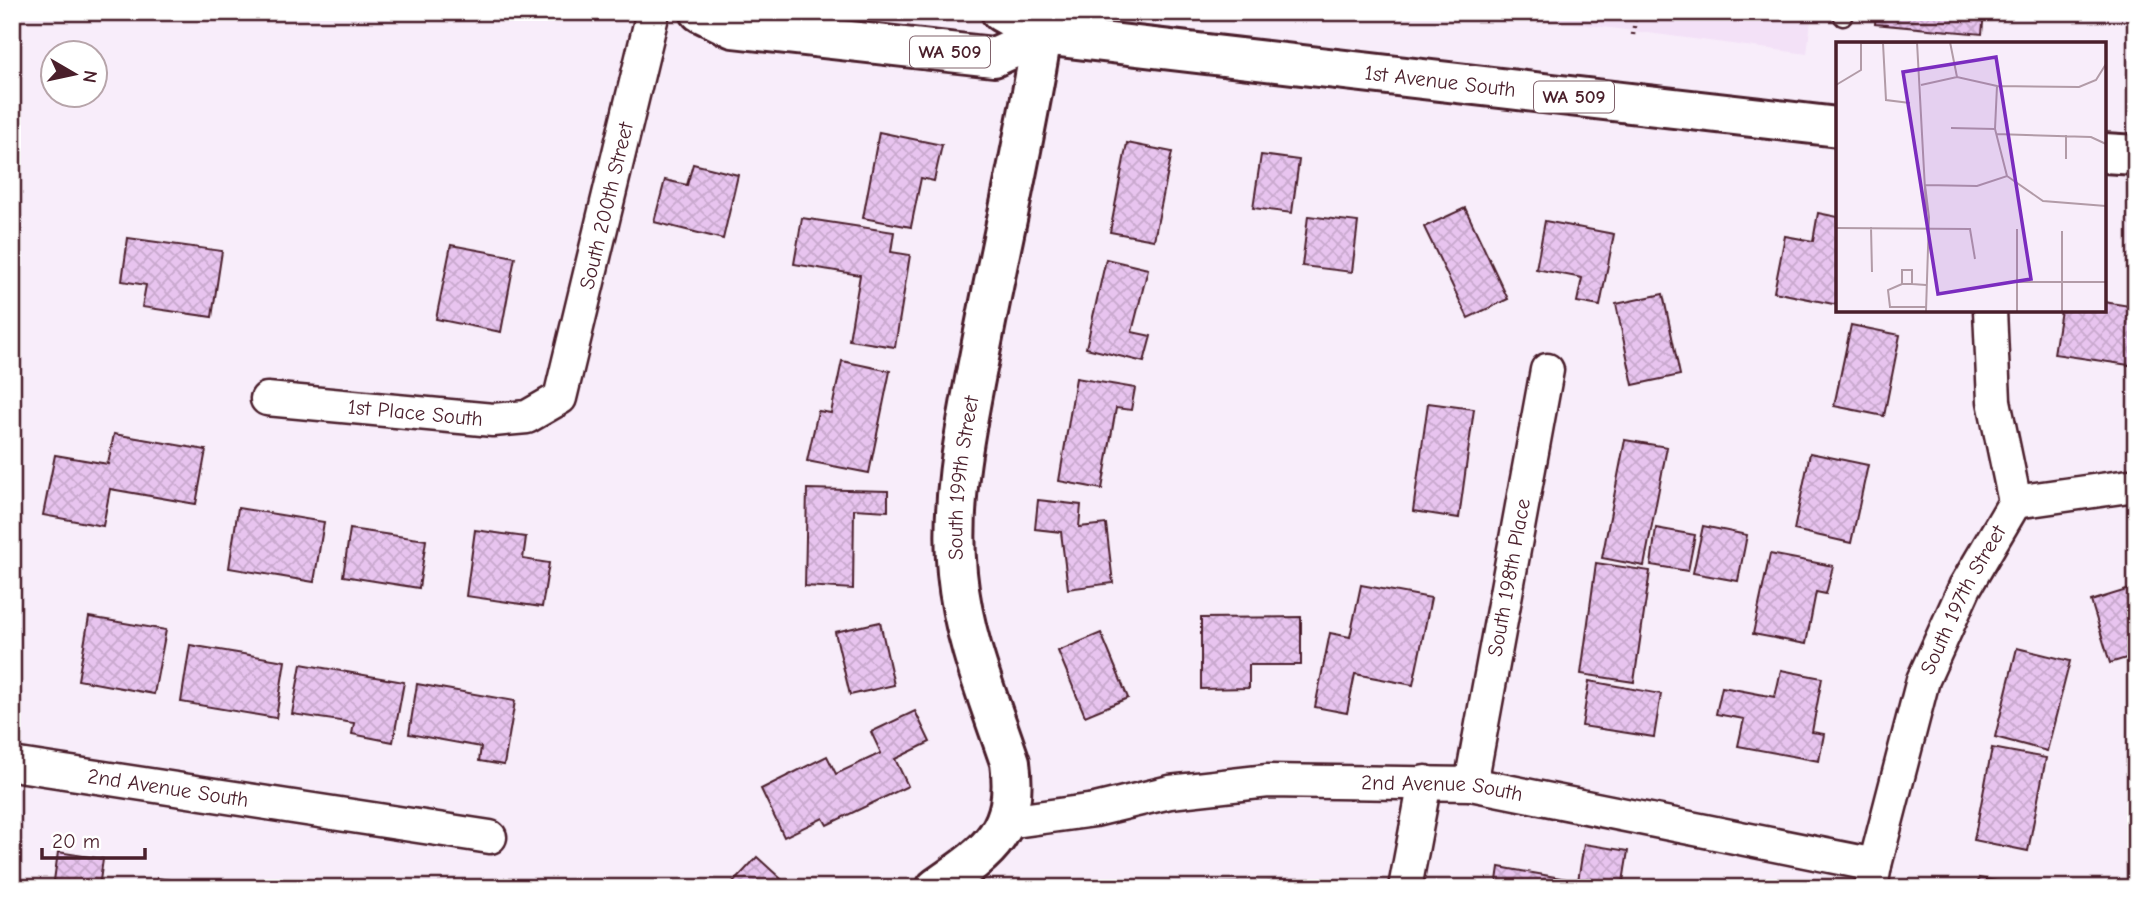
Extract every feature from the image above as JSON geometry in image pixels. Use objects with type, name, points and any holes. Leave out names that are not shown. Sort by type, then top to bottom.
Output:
[{"type":"main road","name":"WA 509","points":[[699,12],[733,28],[994,57],[1042,35]]},
{"type":"main road","name":"1st Avenue South","points":[[1001,12],[1042,35],[1836,127]]},
{"type":"main road","name":"South 199th Street","points":[[936,888],[972,863],[1007,822],[1013,787],[1010,762],[962,612],[955,527],[964,436],[1004,227],[1028,120],[1042,35]]},
{"type":"main road","points":[[2106,153],[2136,155]]},
{"type":"street","name":"South 200th Street","points":[[560,398],[653,12]]},
{"type":"street","name":"South 197th Street","points":[[1873,876],[1923,681],[1965,587],[2015,502],[1994,401],[1990,312]]},
{"type":"street","name":"South 198th Place","points":[[1471,784],[1548,370]]},
{"type":"street","name":"1st Place South","points":[[267,399],[493,420],[527,417],[560,398]]},
{"type":"street","points":[[2015,502],[2136,485]]},
{"type":"street","name":"2nd Avenue South","points":[[12,764],[490,837]]},
{"type":"street","name":"2nd Avenue South","points":[[1007,822],[1096,810],[1170,792],[1268,781],[1471,784],[1873,876]]},
{"type":"street","points":[[1405,888],[1425,782]]},
{"type":"path","points":[[1633,35],[1636,12]]},
{"type":"shaded area","points":[[1489,12],[1812,12],[1807,54]]},
{"type":"building","points":[[1876,12],[1984,12],[1982,34],[1875,24]]},
{"type":"building","points":[[879,132],[942,145],[934,181],[921,178],[911,227],[863,218]]},
{"type":"building","points":[[1127,143],[1172,152],[1154,240],[1110,232]]},
{"type":"building","points":[[1261,155],[1299,160],[1292,213],[1253,208]]},
{"type":"building","points":[[693,164],[738,175],[723,239],[654,222],[665,180],[687,185]]},
{"type":"building","points":[[1465,208],[1508,299],[1468,318],[1424,227]]},
{"type":"building","points":[[1818,213],[1836,217],[1836,305],[1774,292],[1785,236],[1813,241]]},
{"type":"building","points":[[1308,216],[1358,222],[1352,272],[1302,266]]},
{"type":"building","points":[[802,218],[894,232],[891,252],[910,255],[895,347],[849,340],[860,275],[794,264]]},
{"type":"building","points":[[1545,221],[1614,234],[1600,306],[1577,302],[1582,278],[1536,269]]},
{"type":"building","points":[[128,238],[222,251],[212,317],[142,307],[146,285],[122,281]]},
{"type":"building","points":[[451,245],[515,257],[501,332],[436,319]]},
{"type":"building","points":[[1106,259],[1148,269],[1132,332],[1151,336],[1144,362],[1086,348]]},
{"type":"building","points":[[1663,294],[1680,375],[1633,385],[1616,304]]},
{"type":"building","points":[[2106,302],[2136,307],[2136,366],[2054,354],[2061,312],[2106,312]]},
{"type":"building","points":[[1851,325],[1900,335],[1884,416],[1834,406]]},
{"type":"building","points":[[842,361],[890,371],[869,473],[807,461],[818,411],[831,413]]},
{"type":"building","points":[[1076,378],[1135,388],[1131,410],[1116,408],[1102,489],[1059,481]]},
{"type":"building","points":[[1428,403],[1474,409],[1459,518],[1413,511]]},
{"type":"building","points":[[114,434],[206,450],[196,504],[110,489],[103,526],[43,515],[55,455],[108,464]]},
{"type":"building","points":[[1625,440],[1667,447],[1644,566],[1602,558]]},
{"type":"building","points":[[1810,453],[1868,465],[1851,543],[1794,530]]},
{"type":"building","points":[[807,489],[888,491],[888,511],[854,509],[853,589],[805,586]]},
{"type":"building","points":[[1038,500],[1081,505],[1079,527],[1106,524],[1113,583],[1068,589],[1061,532],[1035,529]]},
{"type":"building","points":[[238,508],[324,522],[314,582],[229,568]]},
{"type":"building","points":[[1703,526],[1747,535],[1738,581],[1693,573]]},
{"type":"building","points":[[1656,528],[1695,535],[1688,571],[1651,565]]},
{"type":"building","points":[[350,529],[426,540],[419,588],[343,576]]},
{"type":"building","points":[[475,530],[526,537],[523,559],[549,563],[542,607],[466,596]]},
{"type":"building","points":[[1770,554],[1833,566],[1826,594],[1816,592],[1806,644],[1753,634]]},
{"type":"building","points":[[1596,563],[1650,571],[1634,682],[1581,674]]},
{"type":"building","points":[[1361,585],[1431,598],[1413,685],[1355,674],[1347,713],[1315,707],[1330,633],[1350,637]]},
{"type":"building","points":[[2136,587],[2136,655],[2110,663],[2091,601]]},
{"type":"building","points":[[89,617],[166,630],[154,694],[78,680]]},
{"type":"building","points":[[1301,617],[1301,665],[1249,665],[1249,688],[1201,689],[1201,618]]},
{"type":"building","points":[[880,622],[894,685],[850,695],[835,632]]},
{"type":"building","points":[[1101,633],[1128,698],[1085,716],[1058,651]]},
{"type":"building","points":[[190,645],[285,661],[276,718],[181,702]]},
{"type":"building","points":[[2017,648],[2070,661],[2047,751],[1995,737]]},
{"type":"building","points":[[301,664],[404,682],[393,742],[352,734],[354,723],[292,714]]},
{"type":"building","points":[[1781,670],[1822,678],[1812,732],[1824,734],[1819,761],[1738,746],[1744,719],[1716,714],[1722,687],[1775,697]]},
{"type":"building","points":[[1589,681],[1661,694],[1654,737],[1582,726]]},
{"type":"building","points":[[417,684],[515,701],[504,765],[479,761],[481,747],[409,734]]},
{"type":"building","points":[[915,711],[930,742],[895,759],[908,786],[827,825],[823,818],[784,837],[761,789],[827,756],[836,774],[881,753],[871,732]]},
{"type":"building","points":[[1992,748],[2046,758],[2028,851],[1974,840]]},
{"type":"building","points":[[1584,844],[1628,851],[1622,888],[1496,888],[1499,867],[1578,881]]},
{"type":"building","points":[[58,852],[103,859],[99,888],[53,888]]},
{"type":"building","points":[[757,857],[791,888],[728,888]]},
{"type":"building","points":[[157,878],[224,888],[155,888]]},
{"type":"building","points":[[1979,878],[2027,886],[2027,888],[1977,888]]},
{"type":"building","points":[[1293,881],[1293,888],[1205,888],[1205,884]]}]
